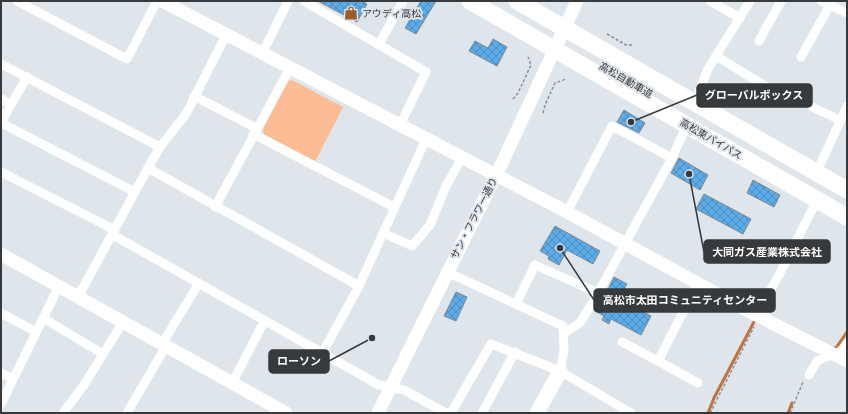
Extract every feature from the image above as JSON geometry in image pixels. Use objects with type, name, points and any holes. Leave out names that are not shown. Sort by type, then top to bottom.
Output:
[{"type":"highway","name":"高松東バイパス","points":[[470,1],[553,50],[847,217]]},
{"type":"highway","name":"高松自動車道","points":[[489,1],[847,206]]},
{"type":"highway","name":"高松自動車道","points":[[517,1],[847,190]]},
{"type":"highway","points":[[533,1],[697,96],[847,180]]},
{"type":"main road","points":[[537,413],[560,371]]},
{"type":"street","points":[[17,1],[127,59],[158,1]]},
{"type":"street","points":[[162,1],[567,212],[758,316],[842,358]]},
{"type":"street","points":[[262,54],[288,1]]},
{"type":"street","points":[[304,1],[426,72],[400,125]]},
{"type":"street","points":[[379,44],[403,1]]},
{"type":"street","name":"サン・フラワー通り","points":[[378,413],[496,175],[577,1]]},
{"type":"street","points":[[710,1],[740,18]]},
{"type":"street","points":[[697,96],[708,69],[750,1]]},
{"type":"street","points":[[759,41],[781,1]]},
{"type":"street","points":[[821,1],[847,13]]},
{"type":"street","points":[[801,57],[830,5]]},
{"type":"street","points":[[78,297],[160,147],[186,114],[226,35]]},
{"type":"street","points":[[716,56],[775,92]]},
{"type":"street","points":[[1,64],[160,147]]},
{"type":"street","points":[[215,207],[254,131],[290,68]]},
{"type":"street","points":[[27,77],[10,104],[1,122],[135,192]]},
{"type":"street","points":[[194,96],[254,131],[394,207]]},
{"type":"street","points":[[1,99],[10,104]]},
{"type":"street","points":[[820,165],[847,106]]},
{"type":"street","points":[[812,107],[840,120]]},
{"type":"street","points":[[564,334],[580,324],[672,158],[687,125]]},
{"type":"street","points":[[567,212],[612,126],[672,158]]},
{"type":"street","points":[[323,352],[359,286],[426,139]]},
{"type":"street","points":[[383,233],[412,246],[430,225],[446,186],[462,158]]},
{"type":"street","points":[[148,168],[215,207],[359,286]]},
{"type":"street","points":[[1,172],[114,232],[199,283],[379,384],[404,390],[446,413]]},
{"type":"street","points":[[758,316],[817,200]]},
{"type":"street","points":[[1,254],[286,413]]},
{"type":"street","points":[[516,304],[535,265],[598,293]]},
{"type":"street","points":[[447,272],[560,324],[564,328],[564,351],[560,371]]},
{"type":"street","points":[[127,413],[199,283]]},
{"type":"street","points":[[658,360],[698,283]]},
{"type":"street","points":[[1,404],[59,286]]},
{"type":"street","points":[[1,313],[36,332]]},
{"type":"street","points":[[43,318],[103,354]]},
{"type":"street","points":[[232,383],[265,320]]},
{"type":"street","points":[[63,413],[84,385],[123,322]]},
{"type":"street","points":[[622,342],[658,360],[698,383]]},
{"type":"street","points":[[451,413],[491,344],[515,352],[560,371],[631,413]]},
{"type":"street","points":[[842,358],[842,352],[847,344]]},
{"type":"street","points":[[485,412],[515,352]]},
{"type":"street","points":[[809,375],[817,361],[842,358]]},
{"type":"street","points":[[1,373],[13,379]]},
{"type":"path","points":[[607,34],[626,45],[633,45]]},
{"type":"path","points":[[513,99],[518,93],[531,65],[528,57]]},
{"type":"path","points":[[543,113],[555,83],[566,79]]},
{"type":"path","points":[[710,413],[758,316]]},
{"type":"path","points":[[790,413],[805,378],[809,375]]},
{"type":"shaded area","points":[[292,80],[343,107],[315,162],[264,134],[263,129],[288,81]]},
{"type":"building","name":"アウディ高松","points":[[318,1],[362,1],[367,4],[357,22]]},
{"type":"building","points":[[421,1],[436,1],[416,34],[405,28]]},
{"type":"building","points":[[493,39],[507,47],[497,66],[469,51],[475,41],[488,48]]},
{"type":"building","points":[[624,110],[645,123],[639,133],[617,122]]},
{"type":"building","points":[[679,158],[708,175],[700,190],[671,173]]},
{"type":"building","points":[[753,180],[780,195],[774,207],[747,193]]},
{"type":"building","points":[[704,194],[751,219],[743,234],[696,209]]},
{"type":"building","points":[[555,226],[600,251],[593,264],[567,250],[559,265],[548,259],[549,256],[540,251]]},
{"type":"building","points":[[614,277],[627,284],[619,298],[651,316],[641,335],[611,319],[609,324],[602,320],[604,316],[597,312]]},
{"type":"building","points":[[456,292],[467,297],[456,321],[444,316]]},
{"type":"waterway","points":[[708,413],[714,398],[755,320],[754,319]]},
{"type":"waterway","points":[[834,348],[836,348],[847,332]]},
{"type":"waterway","points":[[788,413],[792,403]]},
{"type":"place","name":"アウディ高松","points":[[351,13]]},
{"type":"place","name":"グローバルボックス","points":[[631,122]]},
{"type":"place","name":"大同ガス産業株式会社","points":[[689,174]]},
{"type":"place","name":"高松市太田コミュニティセンター","points":[[560,248]]},
{"type":"place","name":"ローソン","points":[[372,338]]}]
